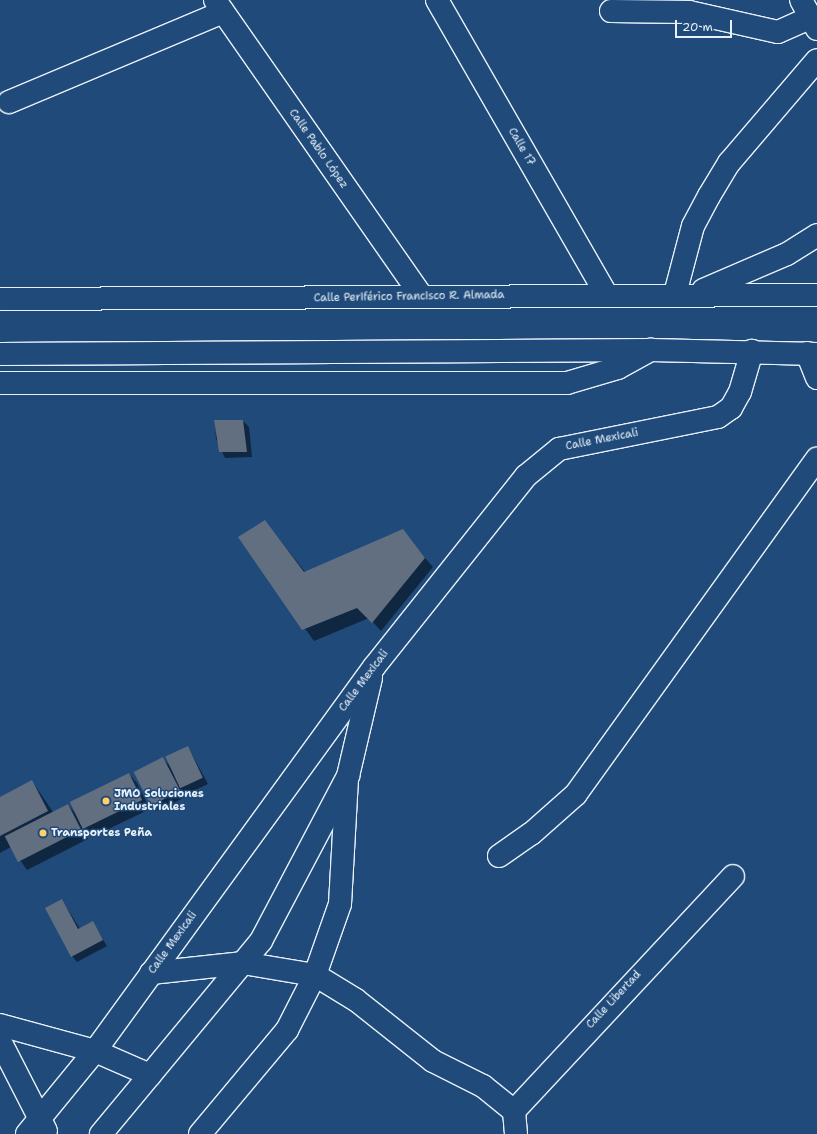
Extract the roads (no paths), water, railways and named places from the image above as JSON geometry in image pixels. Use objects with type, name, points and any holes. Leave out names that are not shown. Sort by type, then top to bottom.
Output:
[{"type":"main road","name":"Calle 17","points":[[437,0],[606,294]]},
{"type":"main road","points":[[9,102],[219,6]]},
{"type":"main road","name":"Calle Pablo López","points":[[219,6],[422,297]]},
{"type":"main road","points":[[611,11],[689,12],[778,32],[810,15]]},
{"type":"main road","points":[[817,60],[729,163],[709,196],[693,226],[685,294],[787,254],[817,235]]},
{"type":"main road","name":"Calle Periférico Francisco R. Almada","points":[[0,299],[422,297],[606,294],[817,295]]},
{"type":"main road","points":[[0,383],[567,383],[618,368],[651,350]]},
{"type":"main road","points":[[0,354],[651,350],[752,351],[812,354],[817,378]]},
{"type":"main road","name":"Calle Mexicali","points":[[27,1134],[44,1126],[151,973],[374,667],[545,457],[580,442],[718,417],[731,408],[740,392],[752,351]]},
{"type":"main road","points":[[499,856],[537,830],[576,794],[817,458]]},
{"type":"main road","points":[[200,1134],[275,1046],[315,976],[340,904],[348,776],[374,667]]},
{"type":"main road","points":[[101,1134],[261,940],[348,776]]},
{"type":"main road","name":"Calle Libertad","points":[[514,1111],[733,876]]},
{"type":"main road","points":[[151,973],[243,963],[315,976],[356,1000],[433,1061],[483,1086],[514,1111],[516,1134]]},
{"type":"main road","points":[[0,1025],[95,1051],[150,1075]]},
{"type":"main road","points":[[0,1041],[44,1126]]},
{"type":"place","name":"JMO Soluciones Industriales","points":[[106,801]]},
{"type":"place","name":"Transportes Peña","points":[[43,833]]}]
